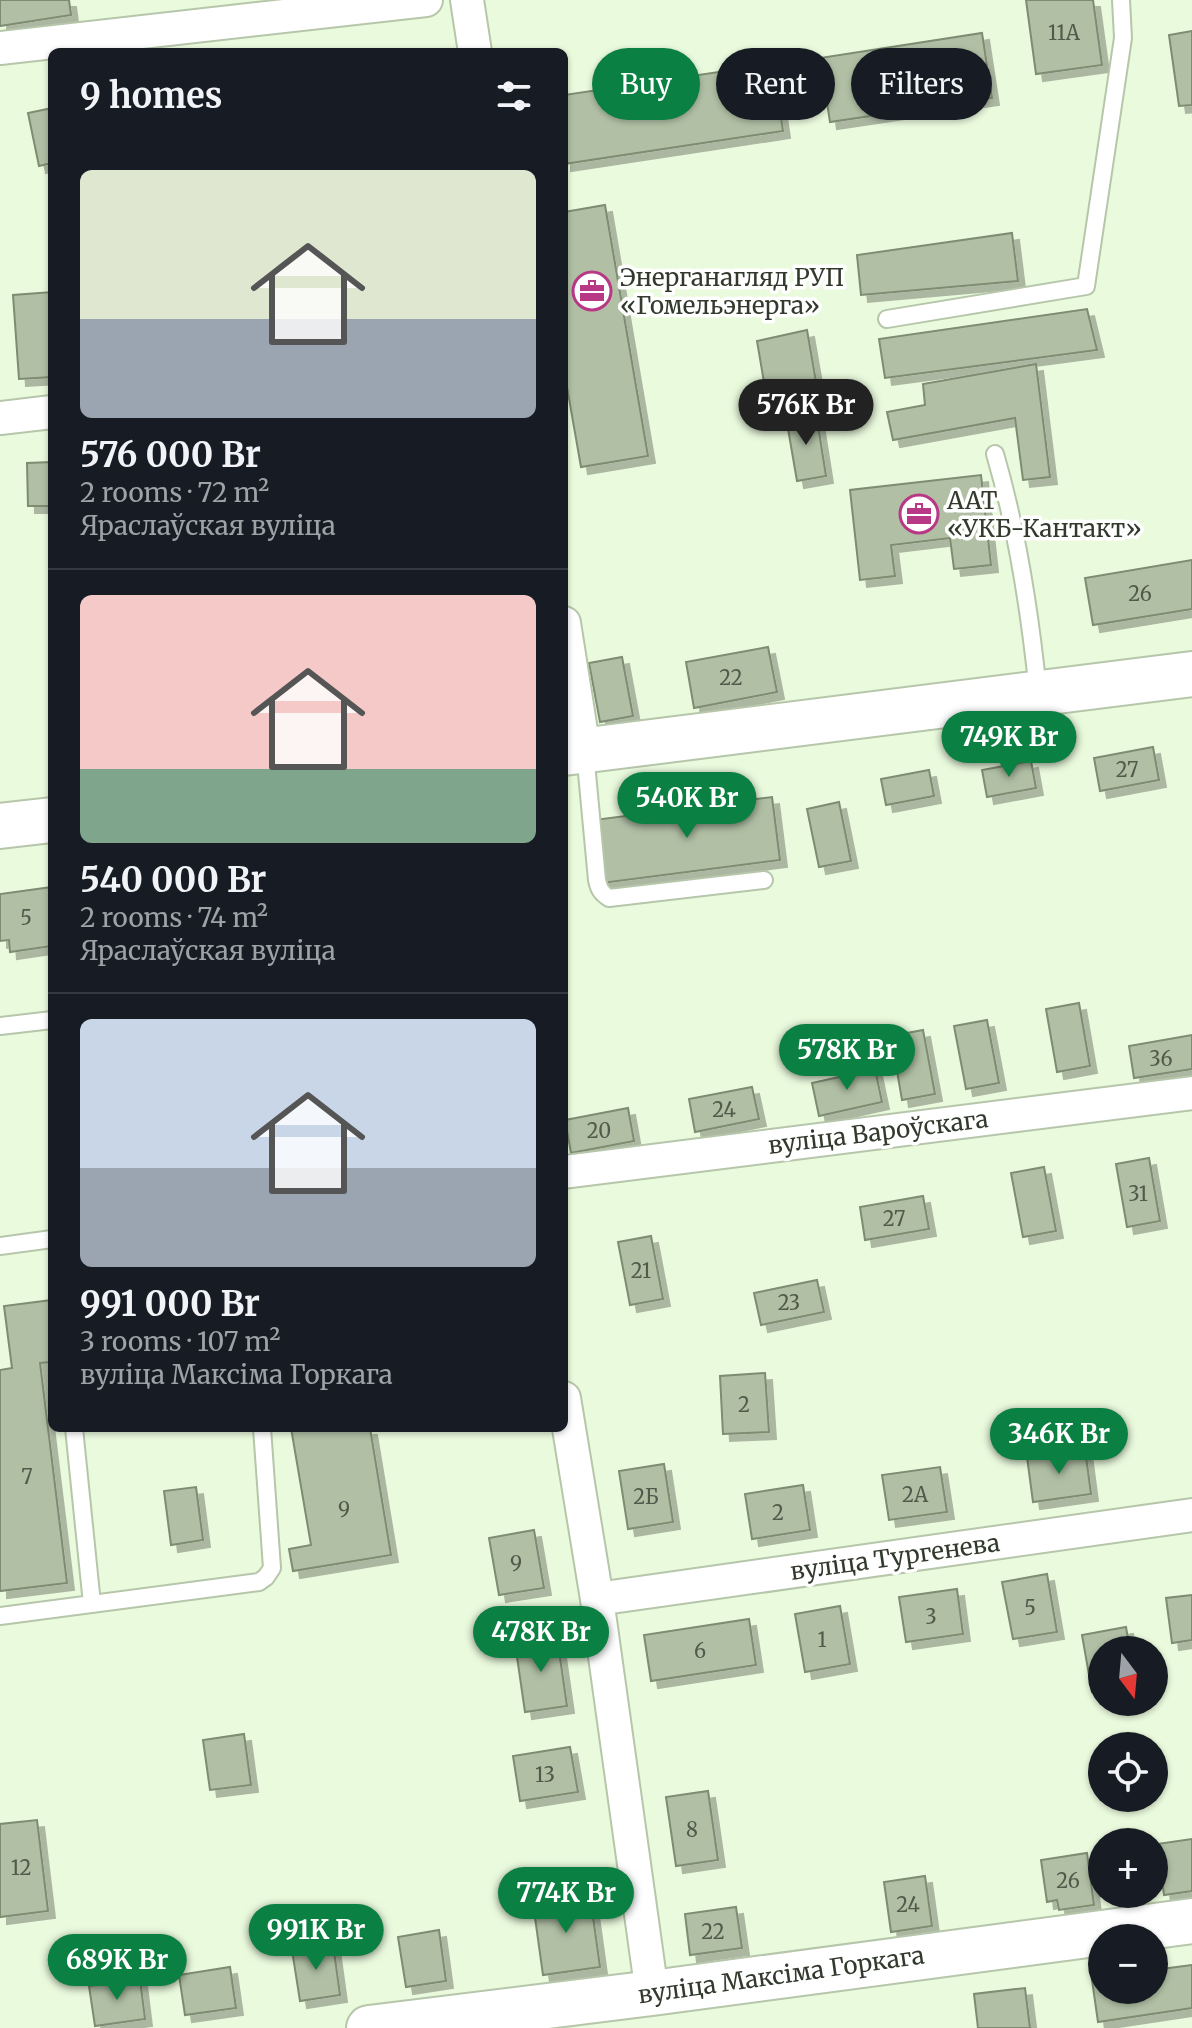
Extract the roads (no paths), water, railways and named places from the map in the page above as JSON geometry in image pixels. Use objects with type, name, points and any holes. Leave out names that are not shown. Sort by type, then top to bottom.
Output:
[{"type":"street","points":[[0,48],[426,0]]},
{"type":"street","points":[[467,0],[474,48]]},
{"type":"street","points":[[0,418],[48,412]]},
{"type":"street","points":[[568,675],[574,752],[1192,674]]},
{"type":"street","points":[[0,826],[48,820]]},
{"type":"street","name":"вуліца Вароўскага","points":[[568,1171],[1192,1093]]},
{"type":"street","points":[[568,1422],[597,1599],[655,2010]]},
{"type":"street","name":"вуліца Тургенева","points":[[597,1599],[1192,1515]]},
{"type":"street","name":"вуліца Максіма Горкага","points":[[369,2028],[655,2010],[1192,1921]]},
{"type":"lane","points":[[887,319],[1086,286],[1123,38],[1121,0]]},
{"type":"lane","points":[[995,454],[1008,497],[1038,693]]},
{"type":"lane","points":[[574,752],[597,880],[603,894],[609,898],[764,880]]},
{"type":"lane","points":[[0,1026],[48,1020]]},
{"type":"lane","points":[[0,1246],[48,1240]]},
{"type":"lane","points":[[74,1432],[92,1604]]},
{"type":"lane","points":[[0,1616],[259,1582],[272,1568],[262,1432]]},
{"type":"place","name":"Энерганагляд РУП «Гомельэнерга»","points":[[592,291]]},
{"type":"place","name":"ААТ «УКБ-Кантакт»","points":[[919,514]]}]
